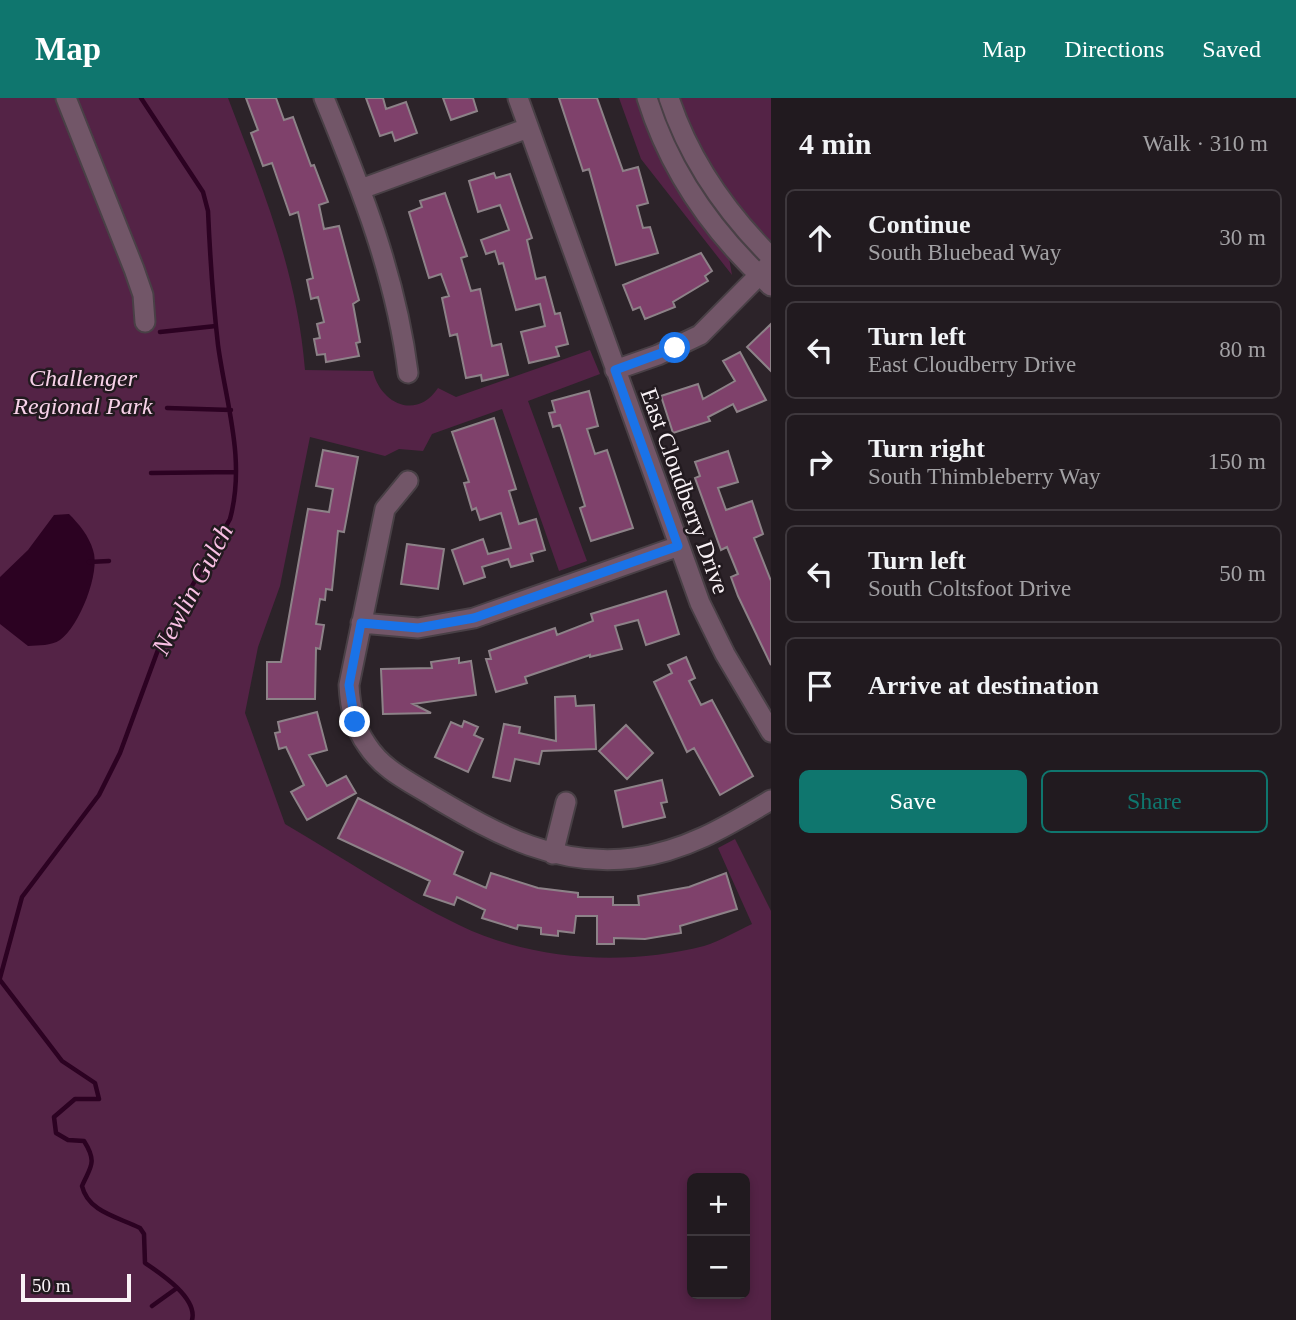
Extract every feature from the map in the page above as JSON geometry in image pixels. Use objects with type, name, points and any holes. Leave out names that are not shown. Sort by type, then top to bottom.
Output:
[{"type":"street","points":[[66,98],[134,269],[143,295],[145,322]]},
{"type":"street","points":[[324,98],[361,189],[392,283],[408,373]]},
{"type":"street","name":"East Cloudberry Drive","points":[[518,98],[678,546],[712,629],[771,732]]},
{"type":"street","points":[[615,370],[659,355],[700,335],[767,275],[728,243],[694,197],[663,143],[647,98]]},
{"type":"street","points":[[669,98],[689,147],[716,192],[771,257]]},
{"type":"street","points":[[361,189],[528,128]]},
{"type":"street","points":[[408,481],[385,509],[351,668],[350,699],[359,733],[372,753],[395,773],[485,827],[520,844],[553,854],[618,860],[669,851],[700,841],[771,800]]},
{"type":"street","points":[[361,623],[418,628],[474,618],[678,546]]},
{"type":"street","points":[[553,854],[566,802]]},
{"type":"green space","name":"Challenger Regional Park","points":[[0,98],[228,98],[277,231],[295,299],[305,370],[373,371],[383,392],[400,404],[410,406],[420,404],[438,388],[456,397],[590,350],[600,374],[528,401],[587,561],[559,571],[502,409],[432,434],[423,451],[399,449],[385,456],[310,437],[280,586],[258,647],[245,713],[285,824],[415,902],[459,925],[517,946],[548,953],[611,958],[674,952],[722,939],[752,924],[718,848],[735,839],[771,911],[771,1320],[0,1320]]},
{"type":"green space","points":[[619,98],[641,98],[680,194],[729,258],[732,275],[641,159]]},
{"type":"green space","points":[[652,98],[663,98],[756,255],[755,259],[702,202]]},
{"type":"green space","points":[[680,98],[771,98],[771,249],[740,215],[685,122],[687,116]]},
{"type":"shaded area","points":[[69,514],[83,530],[93,550],[94,572],[87,598],[74,624],[60,640],[45,645],[28,646],[0,624],[0,577],[28,550],[54,515]]},
{"type":"building","points":[[246,98],[276,98],[284,120],[293,117],[328,202],[319,205],[324,229],[339,226],[359,300],[353,304],[360,342],[356,343],[359,356],[326,362],[325,354],[317,355],[314,339],[320,338],[317,324],[324,322],[318,297],[311,299],[307,280],[313,278],[298,212],[290,215],[272,163],[263,166],[251,133],[258,130]]},
{"type":"building","points":[[366,98],[383,98],[386,109],[406,102],[417,133],[395,141],[392,132],[380,136]]},
{"type":"building","points":[[443,98],[473,98],[477,111],[451,120]]},
{"type":"building","points":[[559,98],[597,98],[623,171],[638,167],[648,203],[637,206],[643,228],[650,227],[658,253],[616,265],[589,169],[583,171]]},
{"type":"building","points":[[494,173],[496,178],[510,174],[532,238],[527,240],[536,279],[545,277],[555,314],[560,313],[568,344],[556,347],[559,356],[529,363],[521,332],[545,326],[540,304],[516,310],[503,263],[499,264],[495,251],[486,254],[481,240],[509,230],[500,205],[478,212],[469,181]]},
{"type":"building","points":[[445,193],[467,256],[461,258],[471,291],[480,289],[492,346],[501,344],[508,375],[482,381],[481,375],[466,378],[457,334],[450,336],[442,298],[449,296],[441,274],[429,278],[409,212],[422,207],[420,201]]},
{"type":"building","points":[[701,253],[712,271],[705,276],[708,281],[673,302],[675,307],[645,319],[640,307],[633,310],[623,285]]},
{"type":"building","points":[[771,324],[771,371],[747,347]]},
{"type":"building","points":[[740,352],[766,400],[737,412],[733,404],[708,417],[710,421],[673,433],[661,396],[698,384],[703,399],[735,381],[723,361]]},
{"type":"building","points":[[589,391],[598,426],[587,429],[595,454],[607,450],[633,528],[591,541],[580,508],[585,506],[563,434],[560,425],[553,427],[549,413],[555,412],[552,401]]},
{"type":"building","points":[[494,418],[516,489],[509,491],[519,524],[536,519],[545,550],[531,554],[533,561],[511,567],[508,559],[482,567],[485,577],[464,584],[452,550],[483,539],[488,554],[511,548],[501,513],[480,520],[476,508],[472,510],[464,483],[469,482],[452,432]]},
{"type":"building","points":[[323,450],[358,457],[344,532],[338,531],[332,590],[326,589],[325,600],[320,599],[316,624],[324,625],[320,649],[316,648],[315,699],[267,699],[267,662],[281,662],[308,509],[329,512],[333,489],[316,486]]},
{"type":"building","points":[[728,451],[738,482],[718,488],[726,510],[752,501],[763,534],[754,538],[771,581],[771,665],[738,596],[731,577],[738,574],[727,547],[721,550],[695,478],[700,476],[695,462]]},
{"type":"building","points":[[407,544],[444,549],[438,589],[401,584]]},
{"type":"building","points":[[666,591],[679,634],[646,645],[638,620],[615,626],[622,649],[590,655],[525,677],[527,683],[496,692],[486,659],[491,659],[489,651],[555,628],[557,635],[593,621],[591,614]]},
{"type":"building","points":[[686,657],[695,678],[689,681],[701,705],[712,700],[753,776],[720,795],[694,748],[687,752],[654,682],[672,673],[668,665]]},
{"type":"building","points":[[459,658],[459,663],[471,661],[476,695],[413,704],[431,713],[383,714],[381,669],[432,668],[431,662]]},
{"type":"building","points":[[575,696],[576,706],[594,705],[596,749],[542,751],[539,764],[515,759],[510,781],[493,777],[504,724],[520,727],[519,733],[556,741],[555,697]]},
{"type":"building","points":[[317,712],[327,750],[309,755],[327,786],[346,776],[356,793],[307,820],[291,792],[304,785],[286,747],[279,749],[275,733],[280,732],[278,722]]},
{"type":"building","points":[[464,721],[478,727],[474,735],[483,739],[468,772],[435,757],[451,722],[462,727]]},
{"type":"building","points":[[626,725],[653,753],[627,779],[599,751]]},
{"type":"building","points":[[662,780],[667,802],[661,803],[665,817],[623,827],[615,791]]},
{"type":"building","points":[[358,798],[463,852],[454,874],[486,888],[491,873],[538,888],[578,893],[578,897],[613,897],[613,905],[639,905],[638,896],[689,887],[726,873],[737,909],[680,926],[681,933],[645,939],[614,938],[614,944],[597,944],[597,916],[576,916],[574,933],[558,931],[558,936],[541,934],[541,928],[518,925],[517,929],[482,918],[485,910],[457,897],[454,905],[424,895],[430,881],[338,838]]},
{"type":"waterway","name":"Newlin Gulch","points":[[0,978],[22,897],[99,795],[120,753],[162,639],[230,519],[234,497],[235,454],[218,345],[208,211],[203,192],[141,98]]},
{"type":"waterway","points":[[160,332],[216,326]]},
{"type":"waterway","points":[[167,408],[231,410]]},
{"type":"waterway","points":[[151,473],[236,472]]},
{"type":"waterway","points":[[89,562],[109,561]]},
{"type":"waterway","points":[[0,980],[62,1061],[95,1083],[99,1099],[75,1099],[54,1117],[56,1133],[68,1140],[84,1141],[92,1160],[82,1186],[85,1195],[105,1213],[140,1228],[144,1234],[145,1263],[184,1295],[192,1312],[192,1320]]},
{"type":"waterway","points":[[152,1306],[177,1288]]},
{"type":"route","points":[[355,722],[349,685],[361,623],[418,628],[474,618],[678,546],[615,370],[675,348]]}]
